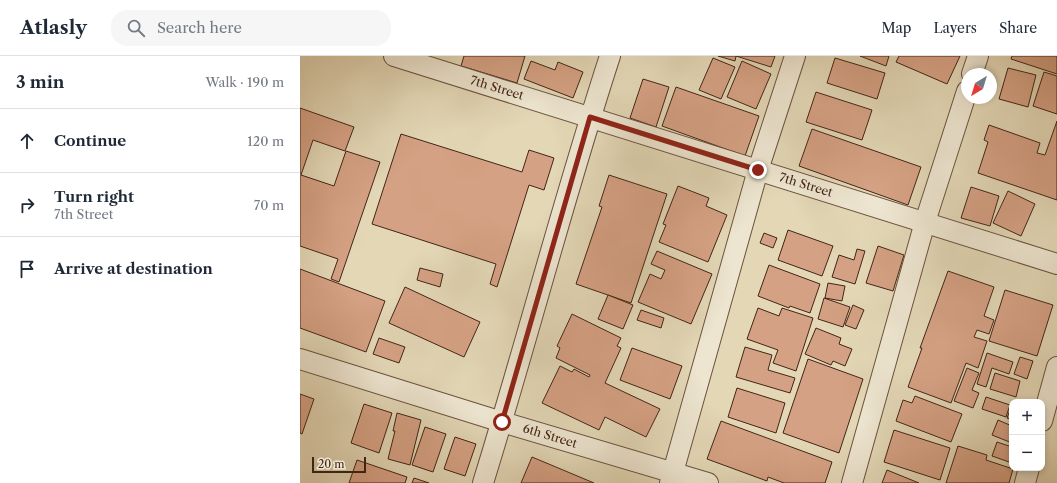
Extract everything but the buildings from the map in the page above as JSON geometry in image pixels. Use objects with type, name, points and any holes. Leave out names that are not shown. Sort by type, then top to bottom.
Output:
[{"type":"street","name":"7th Street","points":[[394,56],[437,62],[590,117],[1057,264]]},
{"type":"street","points":[[483,483],[590,117],[610,56]]},
{"type":"street","points":[[671,478],[758,170],[795,56]]},
{"type":"street","points":[[974,68],[978,56]]},
{"type":"street","points":[[852,483],[925,222],[963,104]]},
{"type":"street","name":"6th Street","points":[[300,359],[502,422],[671,478],[708,483]]},
{"type":"street","points":[[1045,410],[1057,367]]},
{"type":"street","points":[[1025,483],[1028,471]]},
{"type":"route","points":[[502,422],[590,117],[758,170]]}]
